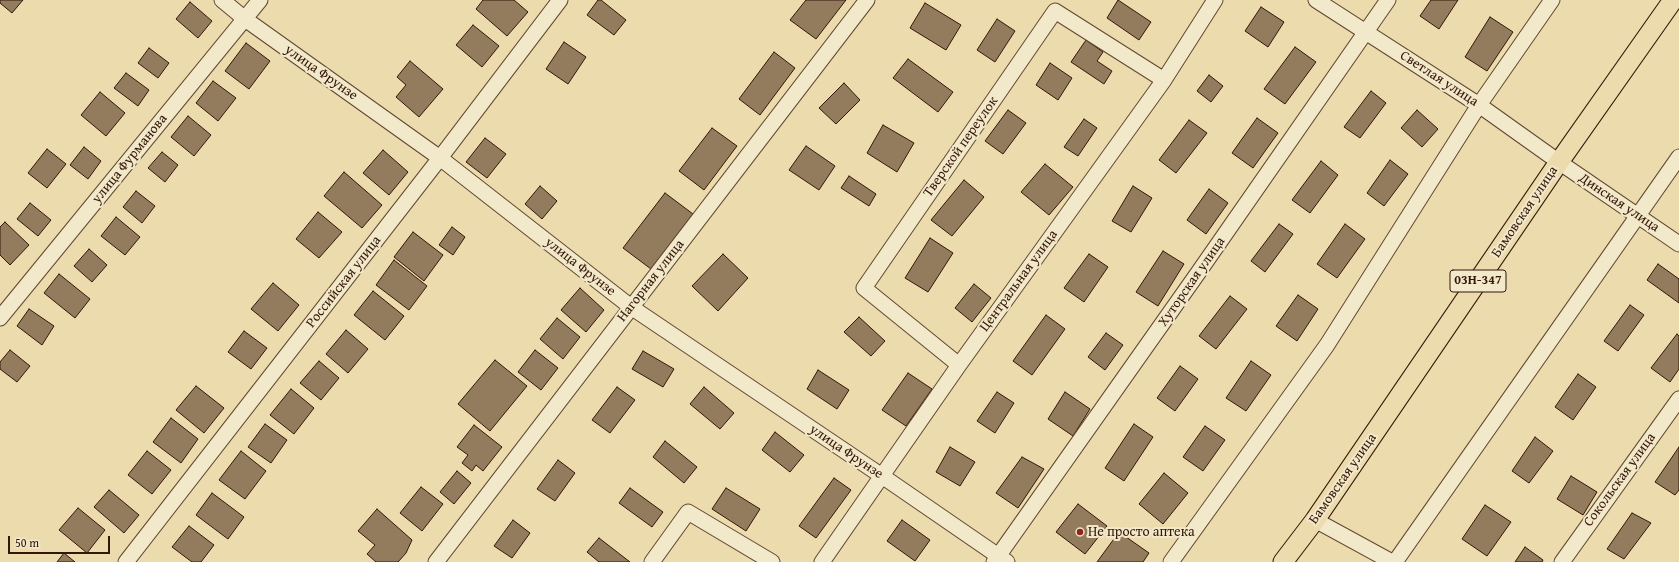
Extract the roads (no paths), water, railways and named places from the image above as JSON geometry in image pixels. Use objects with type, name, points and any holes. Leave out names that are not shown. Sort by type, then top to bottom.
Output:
[{"type":"main road","name":"Бамовская улица","points":[[1283,562],[1315,520],[1559,162],[1673,0]]},
{"type":"street","name":"улица Фрунзе","points":[[222,0],[245,19],[440,158],[631,307],[882,476],[999,560]]},
{"type":"street","name":"улица Фурманова","points":[[0,318],[260,0]]},
{"type":"street","name":"Российская улица","points":[[126,562],[440,158],[560,0]]},
{"type":"street","name":"Нагорная улица","points":[[436,562],[867,0]]},
{"type":"street","name":"Центральная улица","points":[[822,562],[959,364],[1164,80],[1215,0]]},
{"type":"street","name":"Светлая улица","points":[[1316,0],[1479,105],[1559,162]]},
{"type":"street","name":"Хуторская улица","points":[[999,560],[1388,0]]},
{"type":"street","points":[[1171,562],[1327,345],[1479,105],[1552,0]]},
{"type":"street","name":"Тверской переулок","points":[[959,364],[864,288],[1056,11],[1164,80]]},
{"type":"street","points":[[1395,562],[1679,157]]},
{"type":"street","name":"Динская улица","points":[[1559,162],[1679,244]]},
{"type":"street","name":"Сокольская улица","points":[[1562,562],[1679,399]]},
{"type":"street","points":[[652,562],[688,512],[772,562]]},
{"type":"street","points":[[1315,520],[1392,562]]},
{"type":"place","name":"Не просто аптека","points":[[1080,532]]}]
